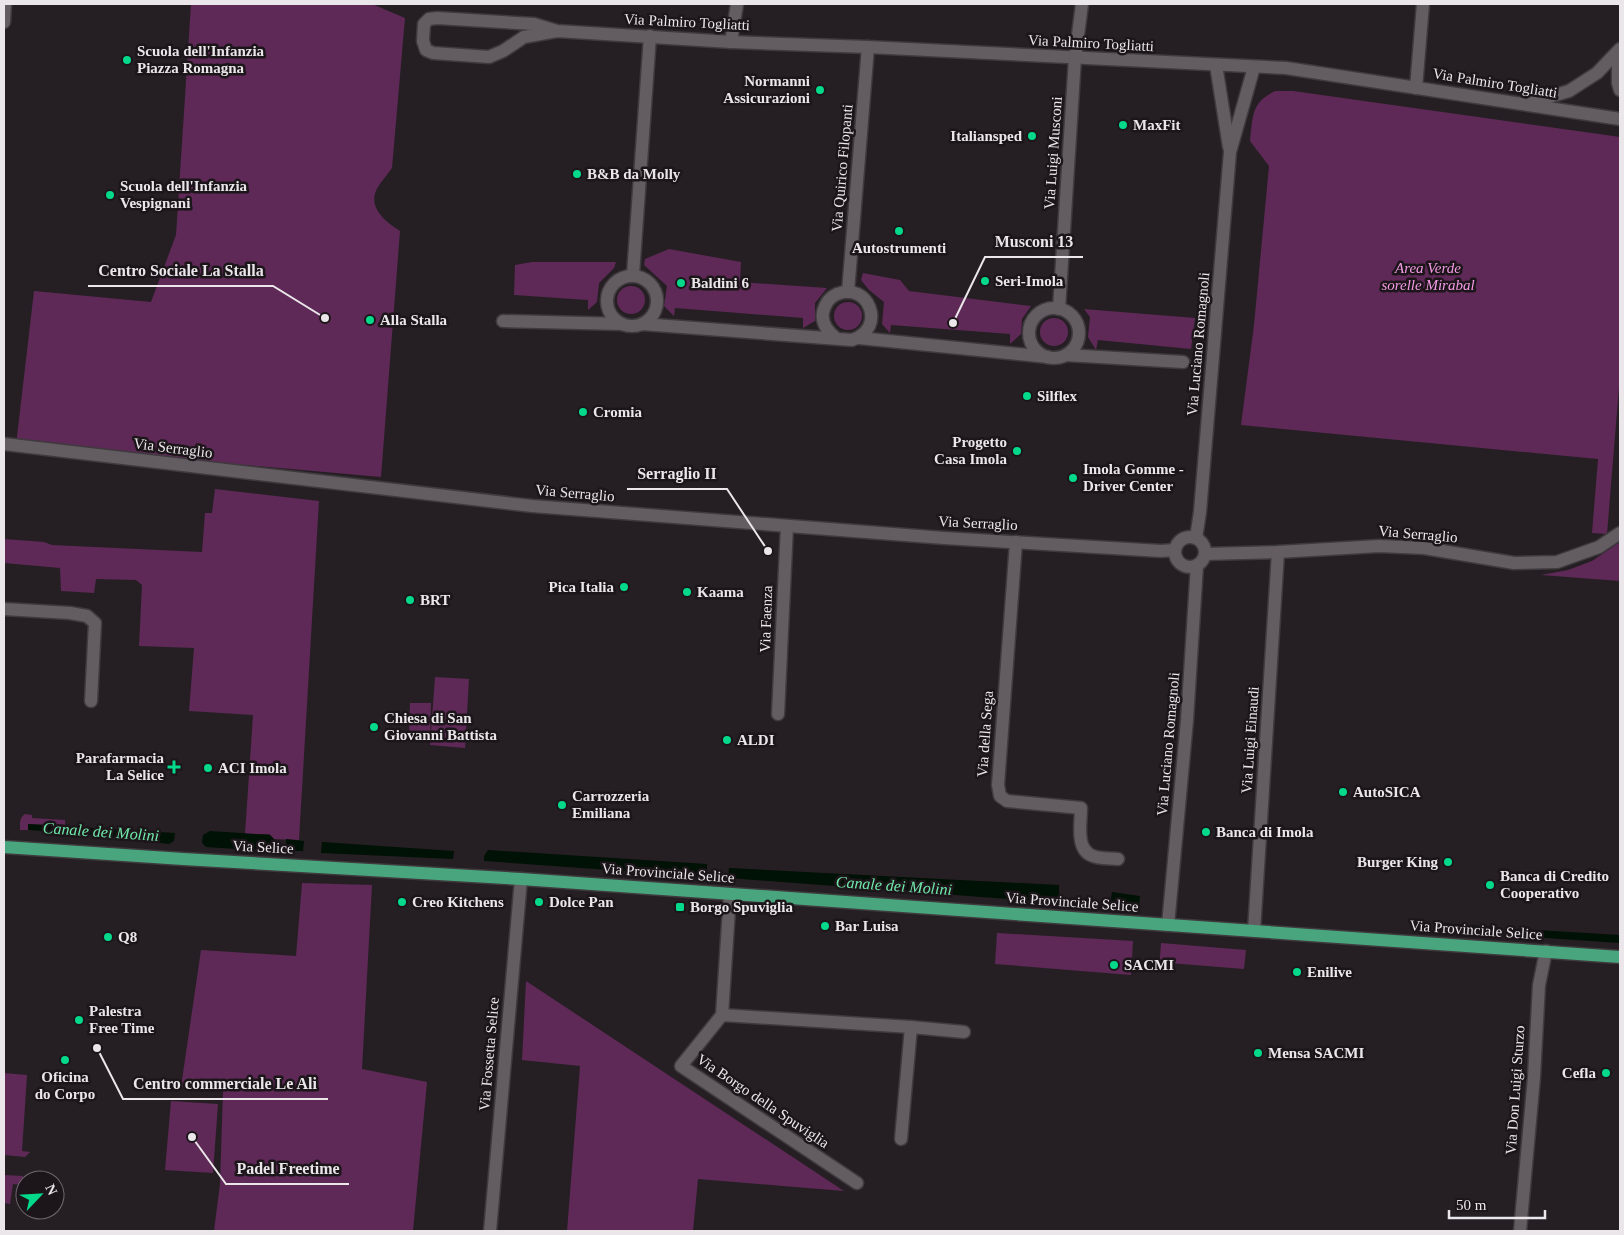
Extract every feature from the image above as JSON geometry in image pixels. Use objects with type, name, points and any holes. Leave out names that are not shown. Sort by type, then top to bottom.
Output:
[{"type":"main road","name":"Via Selice","points":[[4,850],[521,879]]},
{"type":"main road","name":"Via Provinciale Selice","points":[[521,879],[1620,957]]},
{"type":"street","points":[[4,22],[6,4]]},
{"type":"street","points":[[731,42],[736,4]]},
{"type":"street","name":"Via Luigi Musconi","points":[[1059,309],[1075,58],[1082,4]]},
{"type":"street","points":[[1416,88],[1423,4]]},
{"type":"street","name":"Via Palmiro Togliatti","points":[[557,31],[534,24],[437,18],[429,19],[424,24],[423,41],[426,50],[432,54],[489,57],[503,51],[524,37],[557,31],[731,42],[1286,68],[1620,118]]},
{"type":"street","points":[[633,275],[650,36]]},
{"type":"street","name":"Via Quirico Filopanti","points":[[848,292],[868,47]]},
{"type":"street","points":[[1619,51],[1618,83],[1620,90]]},
{"type":"street","points":[[1524,104],[1569,91],[1597,73],[1619,51]]},
{"type":"street","name":"Via Luciano Romagnoli","points":[[1216,65],[1230,152]]},
{"type":"street","name":"Via Luciano Romagnoli","points":[[1196,538],[1200,512],[1230,152],[1254,67]]},
{"type":"street","points":[[622,324],[610,314],[607,307],[608,291],[618,279],[633,275],[641,277],[648,282],[654,288],[656,296],[657,304],[654,312],[642,324]]},
{"type":"street","points":[[859,338],[869,326],[871,310],[863,298],[856,293],[848,292],[832,296],[823,310],[822,318],[824,326],[829,333],[843,341],[859,338],[1048,358],[1066,355],[1183,362]]},
{"type":"street","points":[[1048,358],[1033,348],[1029,332],[1035,316],[1042,311],[1050,309],[1059,309],[1073,318],[1077,325],[1077,342],[1066,355]]},
{"type":"street","points":[[503,321],[622,324],[629,326],[642,324],[836,338]]},
{"type":"street","name":"Via Serraglio","points":[[4,444],[532,506],[1161,552],[1175,550]]},
{"type":"street","name":"Via Faenza","points":[[778,714],[787,526]]},
{"type":"street","name":"Via Serraglio","points":[[1205,554],[1379,546],[1424,548],[1514,563],[1556,562],[1599,547],[1620,533]]},
{"type":"street","points":[[1196,538],[1204,546],[1205,554],[1197,565],[1184,566],[1177,559],[1176,545],[1183,539],[1196,538]]},
{"type":"street","name":"Via della Sega","points":[[1016,542],[998,785],[1000,796],[1007,801],[1081,808],[1082,846],[1094,857],[1118,859]]},
{"type":"street","name":"Via Luigi Einaudi","points":[[1254,931],[1278,552]]},
{"type":"street","name":"Via Luciano Romagnoli","points":[[1168,925],[1187,720],[1197,565]]},
{"type":"street","points":[[4,609],[70,612],[87,616],[95,623],[91,701]]},
{"type":"street","name":"Via Fossetta Selice","points":[[490,1231],[521,879]]},
{"type":"street","points":[[730,894],[722,1015],[964,1032]]},
{"type":"street","name":"Via Don Luigi Sturzo","points":[[1520,1231],[1534,1077],[1539,985],[1546,951]]},
{"type":"street","name":"Via Borgo della Spuviglia","points":[[722,1015],[681,1066],[857,1183]]},
{"type":"street","points":[[901,1139],[911,1027]]},
{"type":"green space","points":[[191,4],[372,4],[405,18],[392,168],[378,187],[374,201],[383,218],[400,231],[381,477],[16,445],[34,291],[151,302],[176,235]]},
{"type":"green space","name":"Area Verde sorelle Mirabal","points":[[1275,91],[1293,91],[1620,137],[1620,375],[1607,534],[1592,533],[1598,459],[1241,425],[1254,325],[1269,166],[1250,141],[1253,117],[1257,106],[1261,100]]},
{"type":"green space","points":[[669,249],[741,262],[740,282],[827,288],[815,303],[815,321],[803,328],[803,318],[675,308],[674,316],[664,306],[667,286],[644,265],[645,259]]},
{"type":"green space","points":[[532,262],[616,262],[614,268],[599,283],[597,302],[588,310],[588,300],[514,295],[515,265]]},
{"type":"green space","points":[[863,273],[900,280],[909,291],[1031,306],[1022,319],[1021,334],[1010,344],[1010,334],[891,325],[890,333],[882,324],[884,302],[869,290],[861,280]]},
{"type":"green space","points":[[631,286],[641,290],[645,300],[641,310],[631,314],[621,310],[617,300],[621,290]]},
{"type":"green space","points":[[848,302],[858,306],[862,316],[858,326],[848,330],[838,326],[834,316],[838,306]]},
{"type":"green space","points":[[1084,309],[1195,318],[1191,349],[1098,340],[1096,350],[1088,337],[1090,317]]},
{"type":"green space","points":[[1054,318],[1064,322],[1068,332],[1064,342],[1054,346],[1044,342],[1040,332],[1044,322]]},
{"type":"green space","points":[[215,489],[319,501],[299,840],[274,839],[269,834],[245,834],[253,715],[189,711],[194,648],[139,646],[142,585],[136,580],[96,579],[94,593],[61,591],[60,568],[4,563],[4,539],[44,542],[52,545],[202,552],[205,513],[212,513]]},
{"type":"green space","points":[[1620,542],[1620,581],[1541,575],[1568,570],[1592,561]]},
{"type":"green space","points":[[435,677],[469,679],[465,748],[430,745]]},
{"type":"green space","points":[[410,703],[431,703],[430,737],[409,736]]},
{"type":"green space","points":[[25,814],[32,815],[32,818],[65,820],[65,826],[28,824],[28,830],[20,830],[21,819]]},
{"type":"green space","points":[[302,883],[372,885],[362,1069],[427,1082],[413,1231],[214,1231],[220,1184],[223,1091],[181,1087],[201,950],[296,956]]},
{"type":"green space","points":[[997,933],[1133,941],[1131,975],[995,964]]},
{"type":"green space","points":[[1161,943],[1246,950],[1244,969],[1169,963],[1168,970],[1159,970]]},
{"type":"green space","points":[[526,981],[844,1191],[698,1179],[693,1231],[567,1231],[580,1066],[522,1060]]},
{"type":"green space","points":[[4,1073],[27,1075],[22,1151],[30,1152],[25,1157],[4,1155]]},
{"type":"green space","points":[[171,1101],[218,1104],[213,1173],[165,1170]]},
{"type":"green space","points":[[4,1175],[15,1176],[10,1204],[4,1203]]},
{"type":"water","name":"Canale dei Molini","points":[[28,824],[175,833],[174,841],[169,844],[75,833],[28,830]]},
{"type":"water","points":[[210,831],[270,835],[274,839],[274,848],[269,851],[206,847],[202,843],[203,835]]},
{"type":"water","points":[[286,839],[304,841],[303,851],[291,851],[286,847]]},
{"type":"water","points":[[322,842],[454,851],[453,859],[321,853]]},
{"type":"water","points":[[488,850],[707,864],[707,877],[484,861],[484,856]]},
{"type":"water","name":"Canale dei Molini","points":[[729,868],[1059,885],[1059,898],[1049,902],[728,878]]},
{"type":"water","points":[[1112,892],[1140,896],[1139,907],[1110,904]]},
{"type":"water","points":[[1439,923],[1497,927],[1496,934],[1444,932],[1440,929]]},
{"type":"water","points":[[1520,929],[1620,935],[1620,943],[1531,937],[1519,935]]},
{"type":"place","name":"Scuola dell'Infanzia Piazza Romagna","points":[[127,60]]},
{"type":"place","name":"Normanni Assicurazioni","points":[[820,90]]},
{"type":"place","name":"MaxFit","points":[[1123,125]]},
{"type":"place","name":"Italiansped","points":[[1032,136]]},
{"type":"place","name":"B&B da Molly","points":[[577,174]]},
{"type":"place","name":"Scuola dell'Infanzia Vespignani","points":[[110,195]]},
{"type":"place","name":"Autostrumenti","points":[[899,231]]},
{"type":"place","name":"Seri-Imola","points":[[985,281]]},
{"type":"place","name":"Baldini 6","points":[[681,283]]},
{"type":"place","name":"Centro Sociale La Stalla","points":[[325,318]]},
{"type":"place","name":"Alla Stalla","points":[[370,320]]},
{"type":"place","name":"Musconi 13","points":[[953,323]]},
{"type":"place","name":"Silflex","points":[[1027,396]]},
{"type":"place","name":"Cromia","points":[[583,412]]},
{"type":"place","name":"Progetto Casa Imola","points":[[1017,451]]},
{"type":"place","name":"Imola Gomme - Driver Center","points":[[1073,478]]},
{"type":"place","name":"Serraglio II","points":[[768,551]]},
{"type":"place","name":"Pica Italia","points":[[624,587]]},
{"type":"place","name":"Kaama","points":[[687,592]]},
{"type":"place","name":"BRT","points":[[410,600]]},
{"type":"place","name":"Chiesa di San Giovanni Battista","points":[[374,727]]},
{"type":"place","name":"ALDI","points":[[727,740]]},
{"type":"place","name":"Parafarmacia La Selice","points":[[174,767]]},
{"type":"place","name":"ACI Imola","points":[[208,768]]},
{"type":"place","name":"AutoSICA","points":[[1343,792]]},
{"type":"place","name":"Carrozzeria Emiliana","points":[[562,805]]},
{"type":"place","name":"Banca di Imola","points":[[1206,832]]},
{"type":"place","name":"Burger King","points":[[1448,862]]},
{"type":"place","name":"Banca di Credito Cooperativo","points":[[1490,885]]},
{"type":"place","name":"Creo Kitchens","points":[[402,902]]},
{"type":"place","name":"Dolce Pan","points":[[539,902]]},
{"type":"place","name":"Borgo Spuviglia","points":[[680,907]]},
{"type":"place","name":"Bar Luisa","points":[[825,926]]},
{"type":"place","name":"Q8","points":[[108,937]]},
{"type":"place","name":"SACMI","points":[[1114,965]]},
{"type":"place","name":"Enilive","points":[[1297,972]]},
{"type":"place","name":"Palestra Free Time","points":[[79,1020]]},
{"type":"place","name":"Centro commerciale Le Ali","points":[[97,1048]]},
{"type":"place","name":"Mensa SACMI","points":[[1258,1053]]},
{"type":"place","name":"Oficina do Corpo","points":[[65,1060]]},
{"type":"place","name":"Cefla","points":[[1606,1073]]},
{"type":"place","name":"Padel Freetime","points":[[192,1137]]}]
